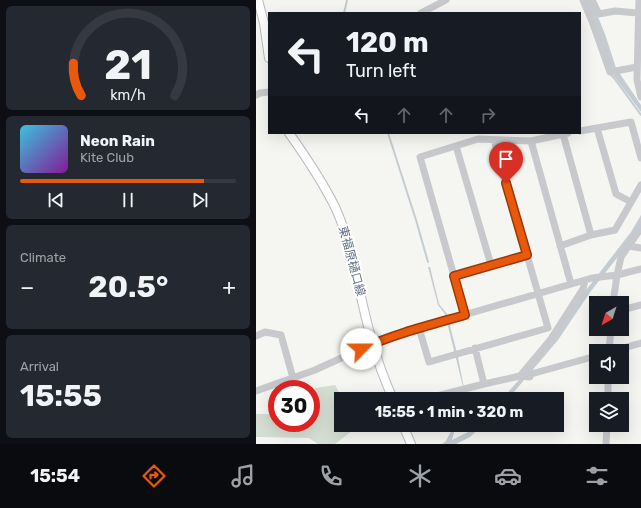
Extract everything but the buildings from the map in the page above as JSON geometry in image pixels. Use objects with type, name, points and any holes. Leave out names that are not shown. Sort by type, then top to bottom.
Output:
[{"type":"main road","points":[[258,0],[264,23],[268,51]]},
{"type":"main road","name":"東福原樋口線","points":[[290,134],[310,163],[336,209],[352,253],[372,344],[389,392]]},
{"type":"main road","points":[[406,432],[411,444]]},
{"type":"street","points":[[423,12],[446,0]]},
{"type":"street","points":[[583,0],[592,20],[610,72],[637,67]]},
{"type":"street","points":[[592,0],[599,14],[615,11],[639,11]]},
{"type":"street","points":[[639,0],[637,80],[641,97]]},
{"type":"street","points":[[256,95],[268,92]]},
{"type":"street","points":[[581,131],[630,122],[641,157]]},
{"type":"street","points":[[597,128],[616,194],[631,202]]},
{"type":"street","points":[[465,315],[420,157],[478,139],[531,141],[566,134],[591,235]]},
{"type":"street","points":[[419,328],[429,362],[548,328],[494,140]]},
{"type":"street","points":[[531,141],[571,284]]},
{"type":"street","points":[[456,146],[491,265]]},
{"type":"street","points":[[560,246],[591,235],[614,230],[641,185]]},
{"type":"street","points":[[614,296],[621,257],[641,228]]},
{"type":"street","points":[[628,246],[641,248]]},
{"type":"street","points":[[454,276],[527,255]]},
{"type":"street","points":[[256,391],[315,370],[372,344],[419,328],[585,280],[617,275],[641,269]]},
{"type":"street","points":[[524,376],[551,339],[583,289],[585,280]]},
{"type":"street","points":[[629,308],[641,305]]},
{"type":"street","points":[[256,336],[265,332],[281,335],[293,378]]},
{"type":"street","points":[[629,346],[641,343]]},
{"type":"street","points":[[474,348],[484,384]]},
{"type":"street","points":[[452,392],[524,376],[589,358]]},
{"type":"street","points":[[606,444],[607,432]]},
{"type":"shaded area","points":[[584,0],[591,0],[605,34],[616,68],[641,105],[641,112],[613,75]]},
{"type":"shaded area","points":[[641,215],[641,225],[591,291],[558,340],[514,392],[508,392],[539,357],[583,294],[631,232]]},
{"type":"shaded area","points":[[428,267],[430,267],[439,304],[447,314],[458,357],[465,392],[445,314],[438,305]]},
{"type":"shaded area","points":[[335,385],[339,392],[334,392],[334,432],[350,432],[335,444],[318,444],[309,438],[256,437],[256,414],[268,414],[268,432],[320,432],[320,387]]},
{"type":"shaded area","points":[[450,432],[454,432],[452,440],[468,432],[475,432],[470,437],[456,444],[442,444],[446,441]]},
{"type":"waterway","points":[[344,12],[347,0]]},
{"type":"waterway","points":[[610,74],[641,115]]},
{"type":"waterway","points":[[388,134],[428,262]]},
{"type":"route","points":[[361,349],[419,328],[465,315],[454,276],[527,255],[506,183]]}]
